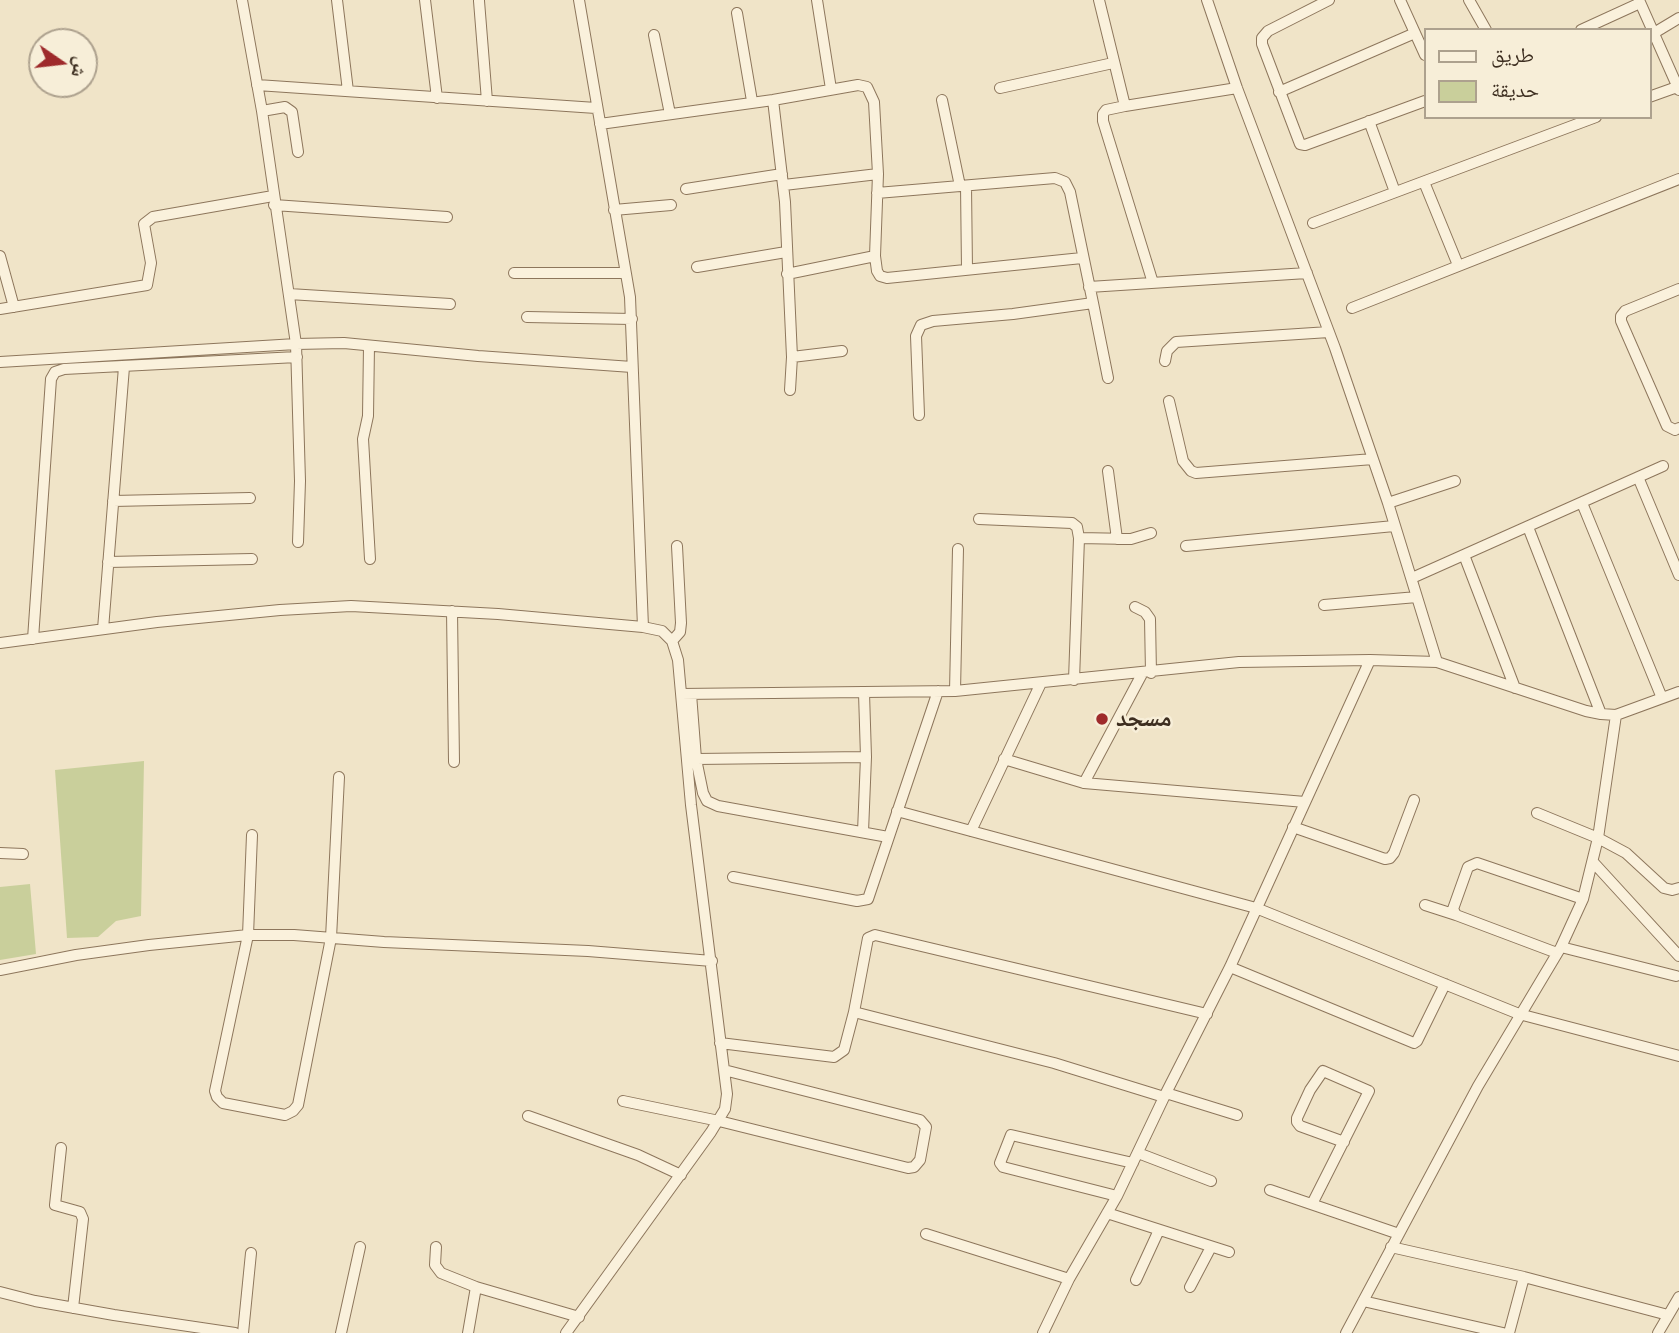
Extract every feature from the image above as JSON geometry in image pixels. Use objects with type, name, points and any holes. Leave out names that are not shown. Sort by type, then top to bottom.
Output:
[{"type":"street","points":[[242,0],[262,111],[296,344],[300,481],[298,542]]},
{"type":"street","points":[[337,0],[348,91]]},
{"type":"street","points":[[425,0],[437,98]]},
{"type":"street","points":[[579,0],[632,319],[643,626]]},
{"type":"street","points":[[817,0],[831,89]]},
{"type":"street","points":[[1099,0],[1125,106]]},
{"type":"street","points":[[1207,0],[1237,88],[1329,332],[1388,503],[1437,662]]},
{"type":"street","points":[[1329,0],[1265,33],[1262,44],[1300,144],[1305,145],[1424,101]]},
{"type":"street","points":[[1400,0],[1424,53]]},
{"type":"street","points":[[1469,0],[1485,28]]},
{"type":"street","points":[[479,1],[487,101]]},
{"type":"street","points":[[1585,28],[1639,1],[1678,89],[1651,96]]},
{"type":"street","points":[[737,13],[752,101]]},
{"type":"street","points":[[1654,33],[1679,18]]},
{"type":"street","points":[[1279,92],[1415,33]]},
{"type":"street","points":[[654,34],[670,114]]},
{"type":"street","points":[[1000,88],[1113,63]]},
{"type":"street","points":[[257,85],[597,108]]},
{"type":"street","points":[[600,124],[773,100],[858,85],[867,87],[874,102],[878,174],[875,256],[880,276],[887,278],[1082,258]]},
{"type":"street","points":[[1153,283],[1103,114],[1106,110],[1125,106],[1237,88]]},
{"type":"street","points":[[773,100],[783,180],[792,357],[790,390]]},
{"type":"street","points":[[942,100],[963,186],[967,269]]},
{"type":"street","points":[[262,111],[289,108],[292,112],[298,152]]},
{"type":"street","points":[[1313,223],[1592,119]]},
{"type":"street","points":[[1369,121],[1395,192]]},
{"type":"street","points":[[685,189],[878,174]]},
{"type":"street","points":[[877,193],[1055,178],[1065,182],[1070,192],[1108,378]]},
{"type":"street","points":[[1352,308],[1679,179]]},
{"type":"street","points":[[1424,182],[1458,265]]},
{"type":"street","points":[[0,309],[147,285],[151,263],[144,224],[153,217],[273,200],[447,217]]},
{"type":"street","points":[[614,210],[671,205]]},
{"type":"street","points":[[696,267],[786,252]]},
{"type":"street","points":[[0,256],[14,307]]},
{"type":"street","points":[[787,274],[875,256]]},
{"type":"street","points":[[513,273],[625,273]]},
{"type":"street","points":[[1090,287],[1307,273]]},
{"type":"street","points":[[1679,289],[1625,311],[1621,321],[1667,426],[1675,430],[1679,428]]},
{"type":"street","points":[[289,294],[450,304]]},
{"type":"street","points":[[919,415],[916,336],[921,325],[933,321],[1093,303]]},
{"type":"street","points":[[527,317],[632,319]]},
{"type":"street","points":[[1164,361],[1167,351],[1176,342],[1329,332]]},
{"type":"street","points":[[0,362],[344,343],[632,367]]},
{"type":"street","points":[[369,346],[368,416],[363,439],[370,559]]},
{"type":"street","points":[[792,357],[842,351]]},
{"type":"street","points":[[33,639],[51,379],[55,372],[64,369],[297,358]]},
{"type":"street","points":[[103,629],[124,367]]},
{"type":"street","points":[[1169,401],[1183,461],[1191,471],[1373,459]]},
{"type":"street","points":[[1412,578],[1663,466]]},
{"type":"street","points":[[1108,471],[1118,539]]},
{"type":"street","points":[[1638,477],[1679,575]]},
{"type":"street","points":[[1388,503],[1455,481]]},
{"type":"street","points":[[113,501],[250,498]]},
{"type":"street","points":[[1582,503],[1662,698]]},
{"type":"street","points":[[979,519],[1072,523],[1077,527],[1079,538],[1074,680]]},
{"type":"street","points":[[1186,545],[1394,526]]},
{"type":"street","points":[[1528,527],[1601,713]]},
{"type":"street","points":[[1079,538],[1131,539],[1151,533]]},
{"type":"street","points":[[672,640],[680,632],[681,623],[677,546]]},
{"type":"street","points":[[955,691],[958,549]]},
{"type":"street","points":[[1464,555],[1515,688]]},
{"type":"street","points":[[108,562],[252,559]]},
{"type":"street","points":[[1324,605],[1417,597]]},
{"type":"street","points":[[0,643],[245,613],[351,606],[643,626],[662,631],[672,640],[686,694],[696,759],[707,801],[718,806],[888,838]]},
{"type":"street","points":[[1084,783],[1146,673],[1150,619],[1145,611],[1135,607]]},
{"type":"street","points":[[452,611],[454,762]]},
{"type":"street","points":[[686,694],[955,691],[1239,662],[1370,660],[1437,662],[1515,688],[1616,715],[1679,692]]},
{"type":"street","points":[[1043,1333],[1069,1279],[1117,1196],[1230,967],[1370,660]]},
{"type":"street","points":[[971,831],[1041,683]]},
{"type":"street","points":[[733,877],[865,900],[870,897],[938,691]]},
{"type":"street","points":[[863,832],[866,757],[864,693]]},
{"type":"street","points":[[567,1333],[719,1121],[725,1108],[727,1094],[691,805],[686,694]]},
{"type":"street","points":[[1346,1333],[1519,1014],[1559,950],[1583,899],[1598,838],[1616,715]]},
{"type":"street","points":[[696,759],[866,757]]},
{"type":"street","points":[[1004,759],[1084,783],[1305,802]]},
{"type":"street","points":[[253,835],[248,935],[215,1091],[223,1102],[285,1115],[298,1105],[331,938],[339,777]]},
{"type":"street","points":[[1293,827],[1385,859],[1390,858],[1414,800]]},
{"type":"street","points":[[897,811],[1256,908],[1519,1014],[1679,1056]]},
{"type":"street","points":[[1537,813],[1598,838],[1626,853],[1664,888],[1679,888]]},
{"type":"street","points":[[0,853],[23,854]]},
{"type":"street","points":[[1593,862],[1679,956]]},
{"type":"street","points":[[1456,915],[1453,909],[1468,867],[1473,863],[1583,899]]},
{"type":"street","points":[[1425,905],[1559,950],[1676,976]]},
{"type":"street","points":[[0,970],[149,944],[248,935],[589,951],[712,961]]},
{"type":"street","points":[[720,1043],[834,1057],[844,1051],[868,938],[875,935],[1207,1014]]},
{"type":"street","points":[[1230,967],[1414,1042],[1418,1041],[1445,984]]},
{"type":"street","points":[[854,1012],[1054,1063],[1237,1115]]},
{"type":"street","points":[[623,1101],[719,1121],[908,1168],[914,1167],[920,1160],[926,1127],[920,1120],[724,1070]]},
{"type":"street","points":[[1312,1204],[1369,1091],[1323,1071],[1310,1090],[1297,1122],[1300,1126],[1343,1142]]},
{"type":"street","points":[[528,1116],[627,1151],[681,1175]]},
{"type":"street","points":[[1117,1196],[1003,1167],[1000,1163],[1010,1135],[1133,1163]]},
{"type":"street","points":[[61,1148],[55,1205],[80,1212],[83,1219],[73,1308]]},
{"type":"street","points":[[1138,1153],[1210,1181]]},
{"type":"street","points":[[1270,1190],[1399,1234]]},
{"type":"street","points":[[1107,1213],[1229,1252]]},
{"type":"street","points":[[1136,1280],[1159,1230]]},
{"type":"street","points":[[926,1234],[1069,1279]]},
{"type":"street","points":[[341,1333],[360,1247]]},
{"type":"street","points":[[436,1247],[437,1269],[476,1287],[579,1317]]},
{"type":"street","points":[[1190,1287],[1211,1247]]},
{"type":"street","points":[[1391,1247],[1524,1277],[1668,1315]]},
{"type":"street","points":[[243,1333],[251,1254]]},
{"type":"street","points":[[1509,1333],[1524,1277]]},
{"type":"street","points":[[468,1333],[476,1287]]},
{"type":"street","points":[[0,1292],[73,1308],[230,1333]]},
{"type":"street","points":[[1658,1333],[1679,1297]]},
{"type":"street","points":[[1363,1301],[1503,1333]]},
{"type":"green space","points":[[144,761],[141,916],[116,921],[98,937],[67,938],[55,770]]},
{"type":"green space","points":[[30,884],[36,954],[0,960],[0,887]]},
{"type":"place","name":"مسجد","points":[[1102,719]]}]
